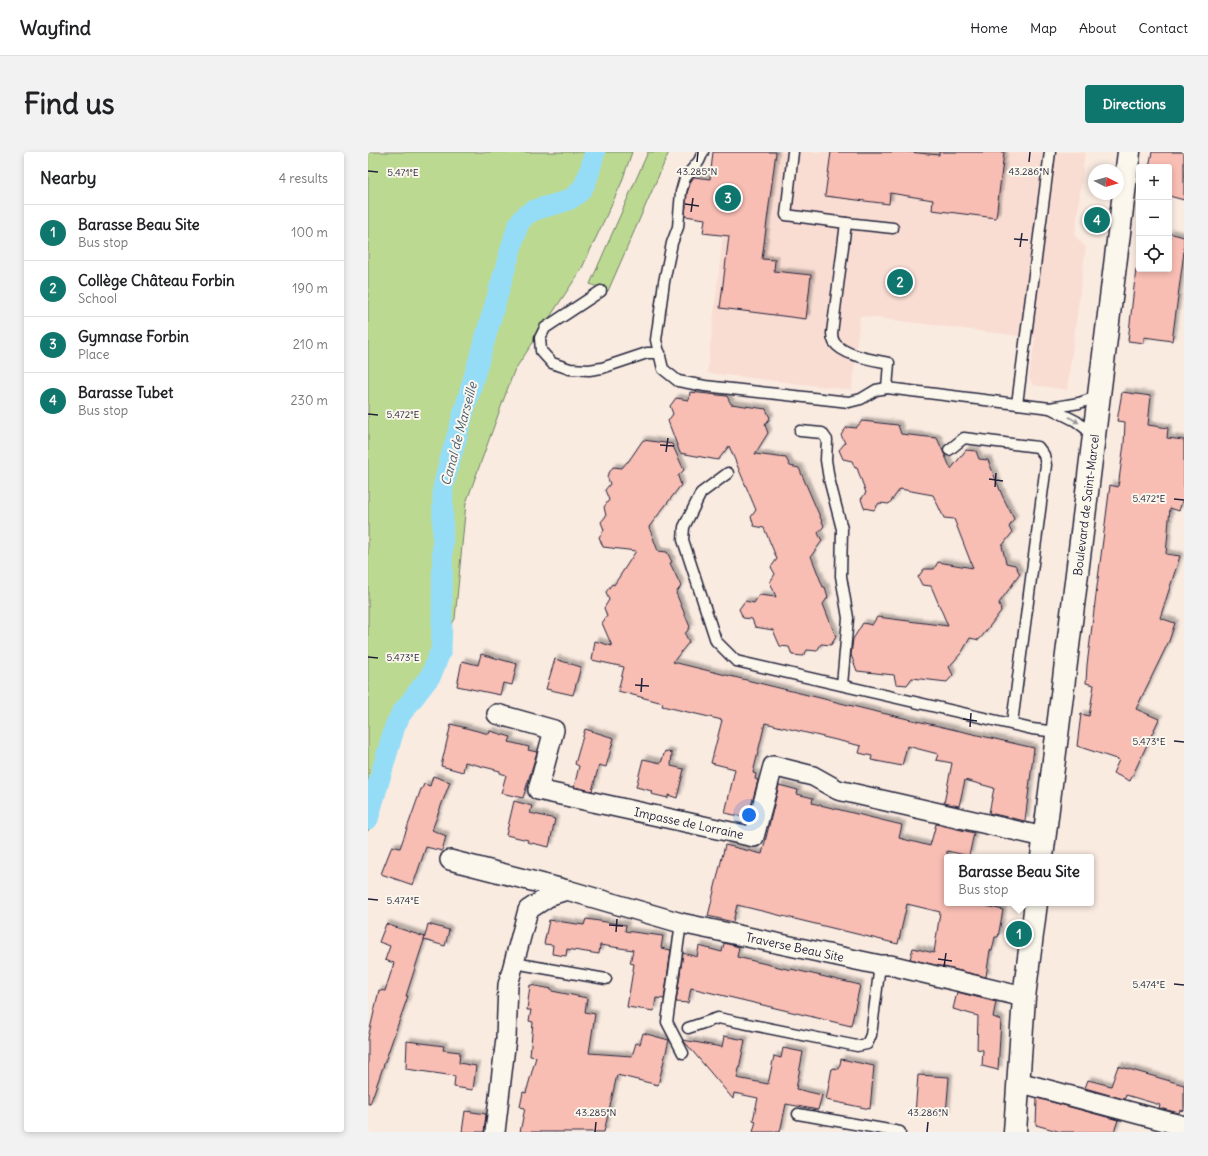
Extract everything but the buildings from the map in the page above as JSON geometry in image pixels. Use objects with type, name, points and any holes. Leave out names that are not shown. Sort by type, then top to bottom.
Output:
[{"type":"street","name":"Boulevard de Saint-Marcel","points":[[1043,847],[1130,152]]},
{"type":"street","name":"Impasse de Lorraine","points":[[497,714],[554,730],[538,790],[754,837],[773,766],[813,776],[838,790],[1043,847]]},
{"type":"street","name":"Traverse Beau Site","points":[[450,860],[567,890],[682,923],[880,965],[890,965],[1024,998]]},
{"type":"street","points":[[495,1132],[506,1038],[508,985],[528,910],[551,895],[567,890]]},
{"type":"street","points":[[1015,1132],[1024,998],[1036,906]]},
{"type":"street","points":[[1018,1082],[1184,1126]]},
{"type":"lane","points":[[703,152],[699,161],[685,178],[681,192],[678,227],[672,243],[659,311],[656,340],[663,369],[678,381],[705,386],[849,402],[861,399],[876,390],[886,388],[1050,408],[1079,403],[1100,396]]},
{"type":"lane","points":[[793,152],[786,215],[893,228]]},
{"type":"lane","points":[[1017,404],[1050,152]]},
{"type":"lane","points":[[846,223],[832,333],[833,341],[838,346],[856,356],[890,363],[886,388]]},
{"type":"lane","points":[[601,291],[545,328],[540,338],[541,351],[552,363],[570,368],[589,370],[602,368],[647,353],[660,353]]},
{"type":"lane","points":[[1050,408],[1076,421],[1094,436]]},
{"type":"lane","points":[[800,431],[822,433],[827,440],[826,460],[829,479],[842,529],[841,576],[848,618],[842,685]]},
{"type":"lane","points":[[948,450],[964,438],[1038,447],[1044,455],[1046,465],[1012,723]]},
{"type":"lane","points":[[728,473],[701,494],[684,527],[684,540],[716,641],[736,661],[1012,723],[1032,729],[1057,732]]},
{"type":"lane","points":[[682,923],[667,1022],[683,1053]]},
{"type":"lane","points":[[514,963],[606,979]]},
{"type":"lane","points":[[688,1028],[718,1018],[857,1046],[866,1044],[871,1035],[880,965]]},
{"type":"lane","points":[[798,1114],[900,1132]]},
{"type":"shaded area","points":[[776,152],[1085,152],[1075,236],[1086,247],[1067,390],[1033,385],[1029,378],[1035,338],[860,316],[852,390],[707,373],[723,235],[764,240]]},
{"type":"green space","points":[[368,152],[632,152],[621,184],[581,270],[514,371],[466,503],[455,619],[422,672],[390,735],[382,800],[368,831]]},
{"type":"green space","points":[[648,152],[669,152],[608,291],[590,284]]},
{"type":"waterway","name":"Canal de Marseille","points":[[368,819],[395,726],[401,714],[431,675],[441,650],[443,488],[517,228],[522,219],[529,213],[574,197],[584,186],[595,152]]},
{"type":"place","name":"Gymnase Forbin","points":[[728,198]]},
{"type":"place","name":"Barasse Tubet","points":[[1097,220]]},
{"type":"place","name":"Collège Château Forbin","points":[[900,282]]},
{"type":"place","name":"Barasse Beau Site","points":[[1019,934]]}]
